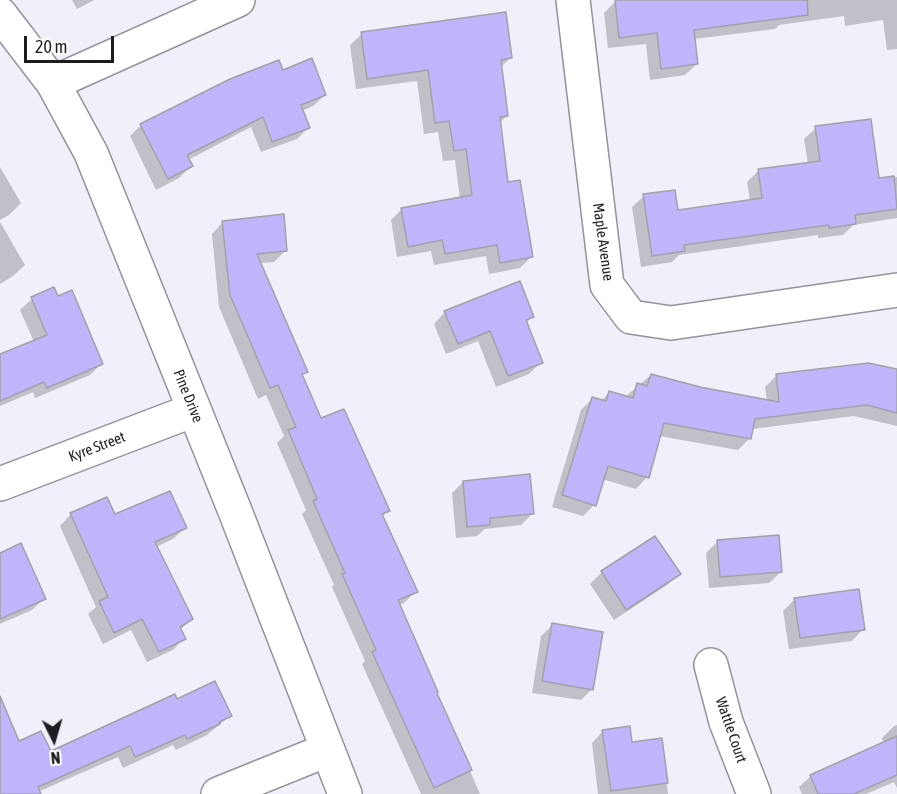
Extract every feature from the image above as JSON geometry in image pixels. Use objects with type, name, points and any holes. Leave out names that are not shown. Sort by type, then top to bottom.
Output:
[{"type":"street","points":[[53,83],[238,0]]},
{"type":"street","name":"Maple Avenue","points":[[573,0],[607,285],[631,317],[671,323],[897,290]]},
{"type":"street","name":"Pine Drive","points":[[0,14],[53,83],[90,153],[345,794]]},
{"type":"street","name":"Kyre Street","points":[[0,484],[194,410]]},
{"type":"street","name":"Wattle Court","points":[[711,665],[726,722],[754,794]]},
{"type":"street","points":[[218,794],[327,750]]},
{"type":"building","points":[[615,0],[807,0],[808,15],[694,30],[698,64],[661,69],[657,33],[619,38]]},
{"type":"building","points":[[506,12],[512,58],[501,60],[508,116],[500,117],[508,182],[520,180],[533,257],[500,263],[497,245],[445,254],[442,240],[408,247],[401,208],[472,195],[466,149],[454,151],[449,121],[435,123],[428,70],[367,79],[361,32]]},
{"type":"building","points":[[312,58],[326,95],[301,105],[310,128],[272,142],[263,117],[187,155],[193,166],[168,179],[140,124],[230,79],[279,60],[283,70]]},
{"type":"building","points":[[871,119],[879,178],[894,176],[897,209],[855,215],[856,224],[829,228],[829,225],[684,245],[685,251],[652,256],[643,194],[675,190],[678,210],[762,198],[758,169],[820,161],[815,126]]},
{"type":"building","points":[[284,214],[287,251],[257,254],[308,372],[302,374],[321,418],[344,409],[390,511],[382,514],[418,592],[398,600],[472,770],[434,788],[372,652],[376,650],[313,501],[317,499],[288,430],[296,427],[278,385],[270,388],[230,295],[222,221]]},
{"type":"building","points":[[520,281],[534,317],[526,320],[543,363],[508,376],[490,331],[458,344],[444,311]]},
{"type":"building","points":[[54,287],[58,296],[72,290],[103,364],[47,388],[44,382],[0,401],[0,354],[47,335],[31,297]]},
{"type":"building","points":[[868,363],[897,369],[897,413],[867,405],[755,419],[751,439],[664,423],[649,478],[608,466],[596,506],[562,495],[592,397],[606,401],[609,391],[633,398],[637,383],[647,386],[651,374],[700,387],[779,402],[776,374]]},
{"type":"building","points":[[530,474],[534,514],[490,518],[490,525],[467,527],[463,481]]},
{"type":"building","points":[[170,491],[187,528],[155,542],[193,619],[180,627],[186,639],[159,652],[142,619],[114,633],[99,601],[108,597],[70,513],[107,497],[115,514]]},
{"type":"building","points":[[779,535],[782,572],[720,577],[717,540]]},
{"type":"building","points":[[655,536],[681,574],[626,610],[601,571]]},
{"type":"building","points":[[21,543],[46,599],[0,619],[0,553]]},
{"type":"building","points":[[859,589],[865,630],[800,638],[794,598]]},
{"type":"building","points":[[552,623],[603,632],[593,690],[542,681]]},
{"type":"building","points":[[215,681],[232,716],[219,722],[220,724],[187,739],[185,735],[135,757],[130,746],[38,787],[41,794],[0,794],[0,696],[19,741],[41,731],[51,751],[175,694],[177,699]]},
{"type":"building","points":[[630,726],[632,742],[662,738],[668,783],[611,791],[602,730]]},
{"type":"building","points":[[897,736],[897,775],[854,794],[818,794],[810,775]]}]
